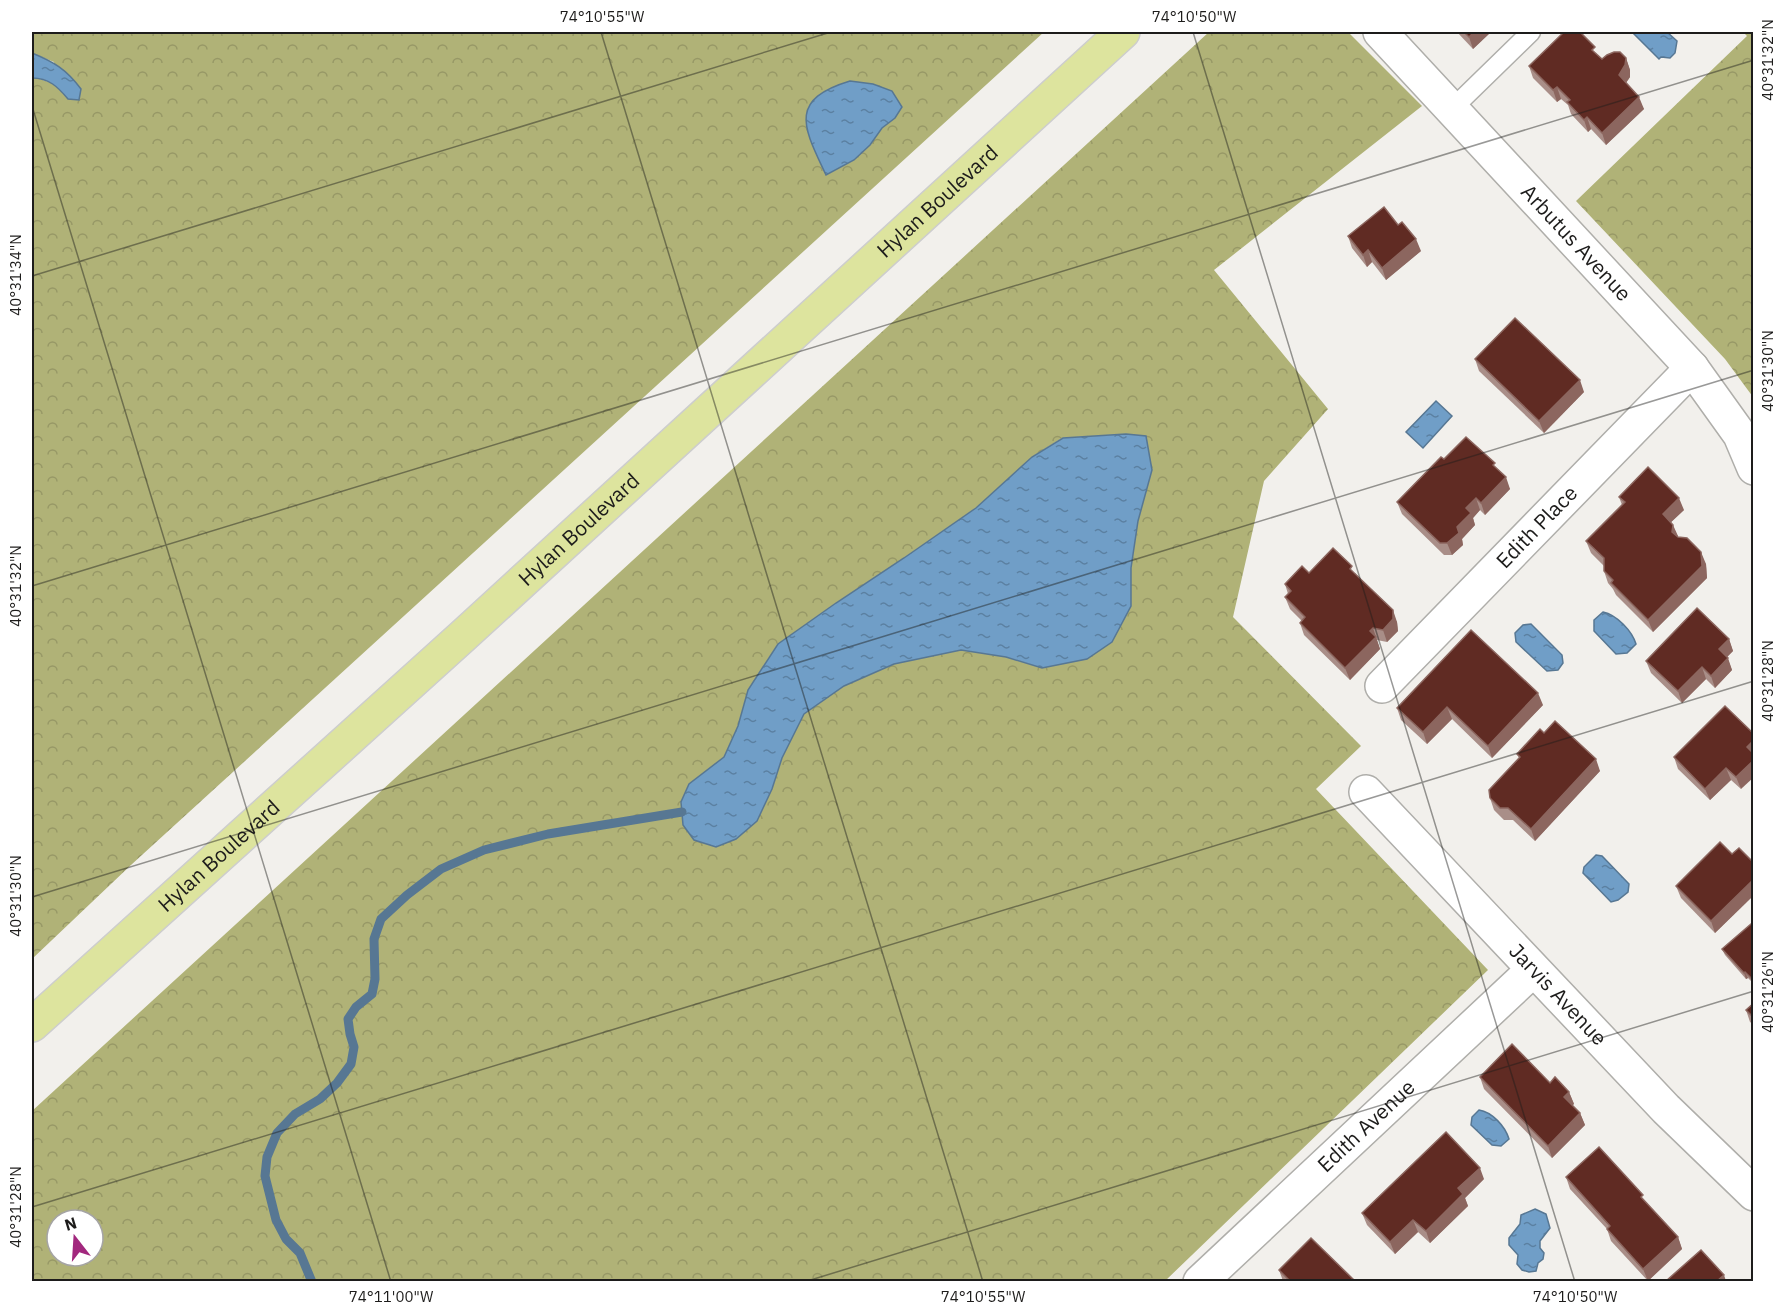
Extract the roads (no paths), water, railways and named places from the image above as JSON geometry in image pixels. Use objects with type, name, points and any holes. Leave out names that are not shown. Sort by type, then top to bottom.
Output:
[{"type":"main road","name":"Hylan Boulevard","points":[[32,1025],[464,635],[1123,32]]},
{"type":"street","name":"Arbutus Avenue","points":[[1380,32],[1692,368],[1740,435],[1754,468]]},
{"type":"street","name":"Edith Place","points":[[1382,686],[1692,368]]},
{"type":"street","name":"Jarvis Avenue","points":[[1366,792],[1666,1109],[1754,1194]]},
{"type":"street","name":"Edith Avenue","points":[[1200,1281],[1533,970]]},
{"type":"lane","points":[[1453,108],[1531,32]]},
{"type":"water","points":[[1632,32],[1667,32],[1677,41],[1675,53],[1670,58],[1661,57],[1659,59]]},
{"type":"water","points":[[32,53],[53,63],[70,76],[81,89],[79,100],[68,99],[53,84],[32,78]]},
{"type":"water","points":[[850,81],[873,84],[892,91],[902,107],[895,118],[882,128],[870,145],[854,160],[826,175],[807,130],[806,118],[809,107],[817,97]]},
{"type":"water","points":[[1436,401],[1452,416],[1423,448],[1406,432]]},
{"type":"water","points":[[1126,434],[1146,436],[1152,470],[1138,521],[1131,568],[1131,606],[1112,642],[1087,659],[1042,668],[1006,657],[961,650],[894,664],[844,686],[804,714],[782,758],[772,789],[757,821],[736,839],[716,847],[694,840],[683,825],[681,802],[689,784],[724,757],[738,726],[748,690],[778,644],[976,508],[1032,457],[1063,438]]},
{"type":"water","points":[[1603,612],[1619,620],[1631,634],[1636,644],[1627,653],[1616,654],[1594,631],[1594,620]]},
{"type":"water","points":[[1531,624],[1562,655],[1563,663],[1558,670],[1547,671],[1516,642],[1515,633],[1523,625]]},
{"type":"water","points":[[1596,855],[1602,856],[1629,884],[1628,892],[1618,900],[1611,902],[1583,873],[1584,867]]},
{"type":"water","points":[[1479,1110],[1497,1120],[1504,1129],[1509,1139],[1501,1146],[1492,1145],[1471,1125],[1472,1117]]},
{"type":"water","points":[[1535,1209],[1546,1214],[1550,1228],[1540,1241],[1540,1248],[1544,1253],[1543,1259],[1538,1263],[1536,1271],[1529,1272],[1522,1270],[1517,1264],[1518,1255],[1509,1245],[1509,1238],[1520,1224],[1521,1215]]},
{"type":"waterway","points":[[312,1282],[300,1253],[286,1239],[276,1220],[265,1176],[267,1157],[277,1133],[295,1114],[320,1099],[337,1083],[351,1064],[354,1047],[348,1019],[356,1007],[372,994],[375,979],[374,939],[381,919],[441,869],[484,850],[548,834],[682,812]]}]
